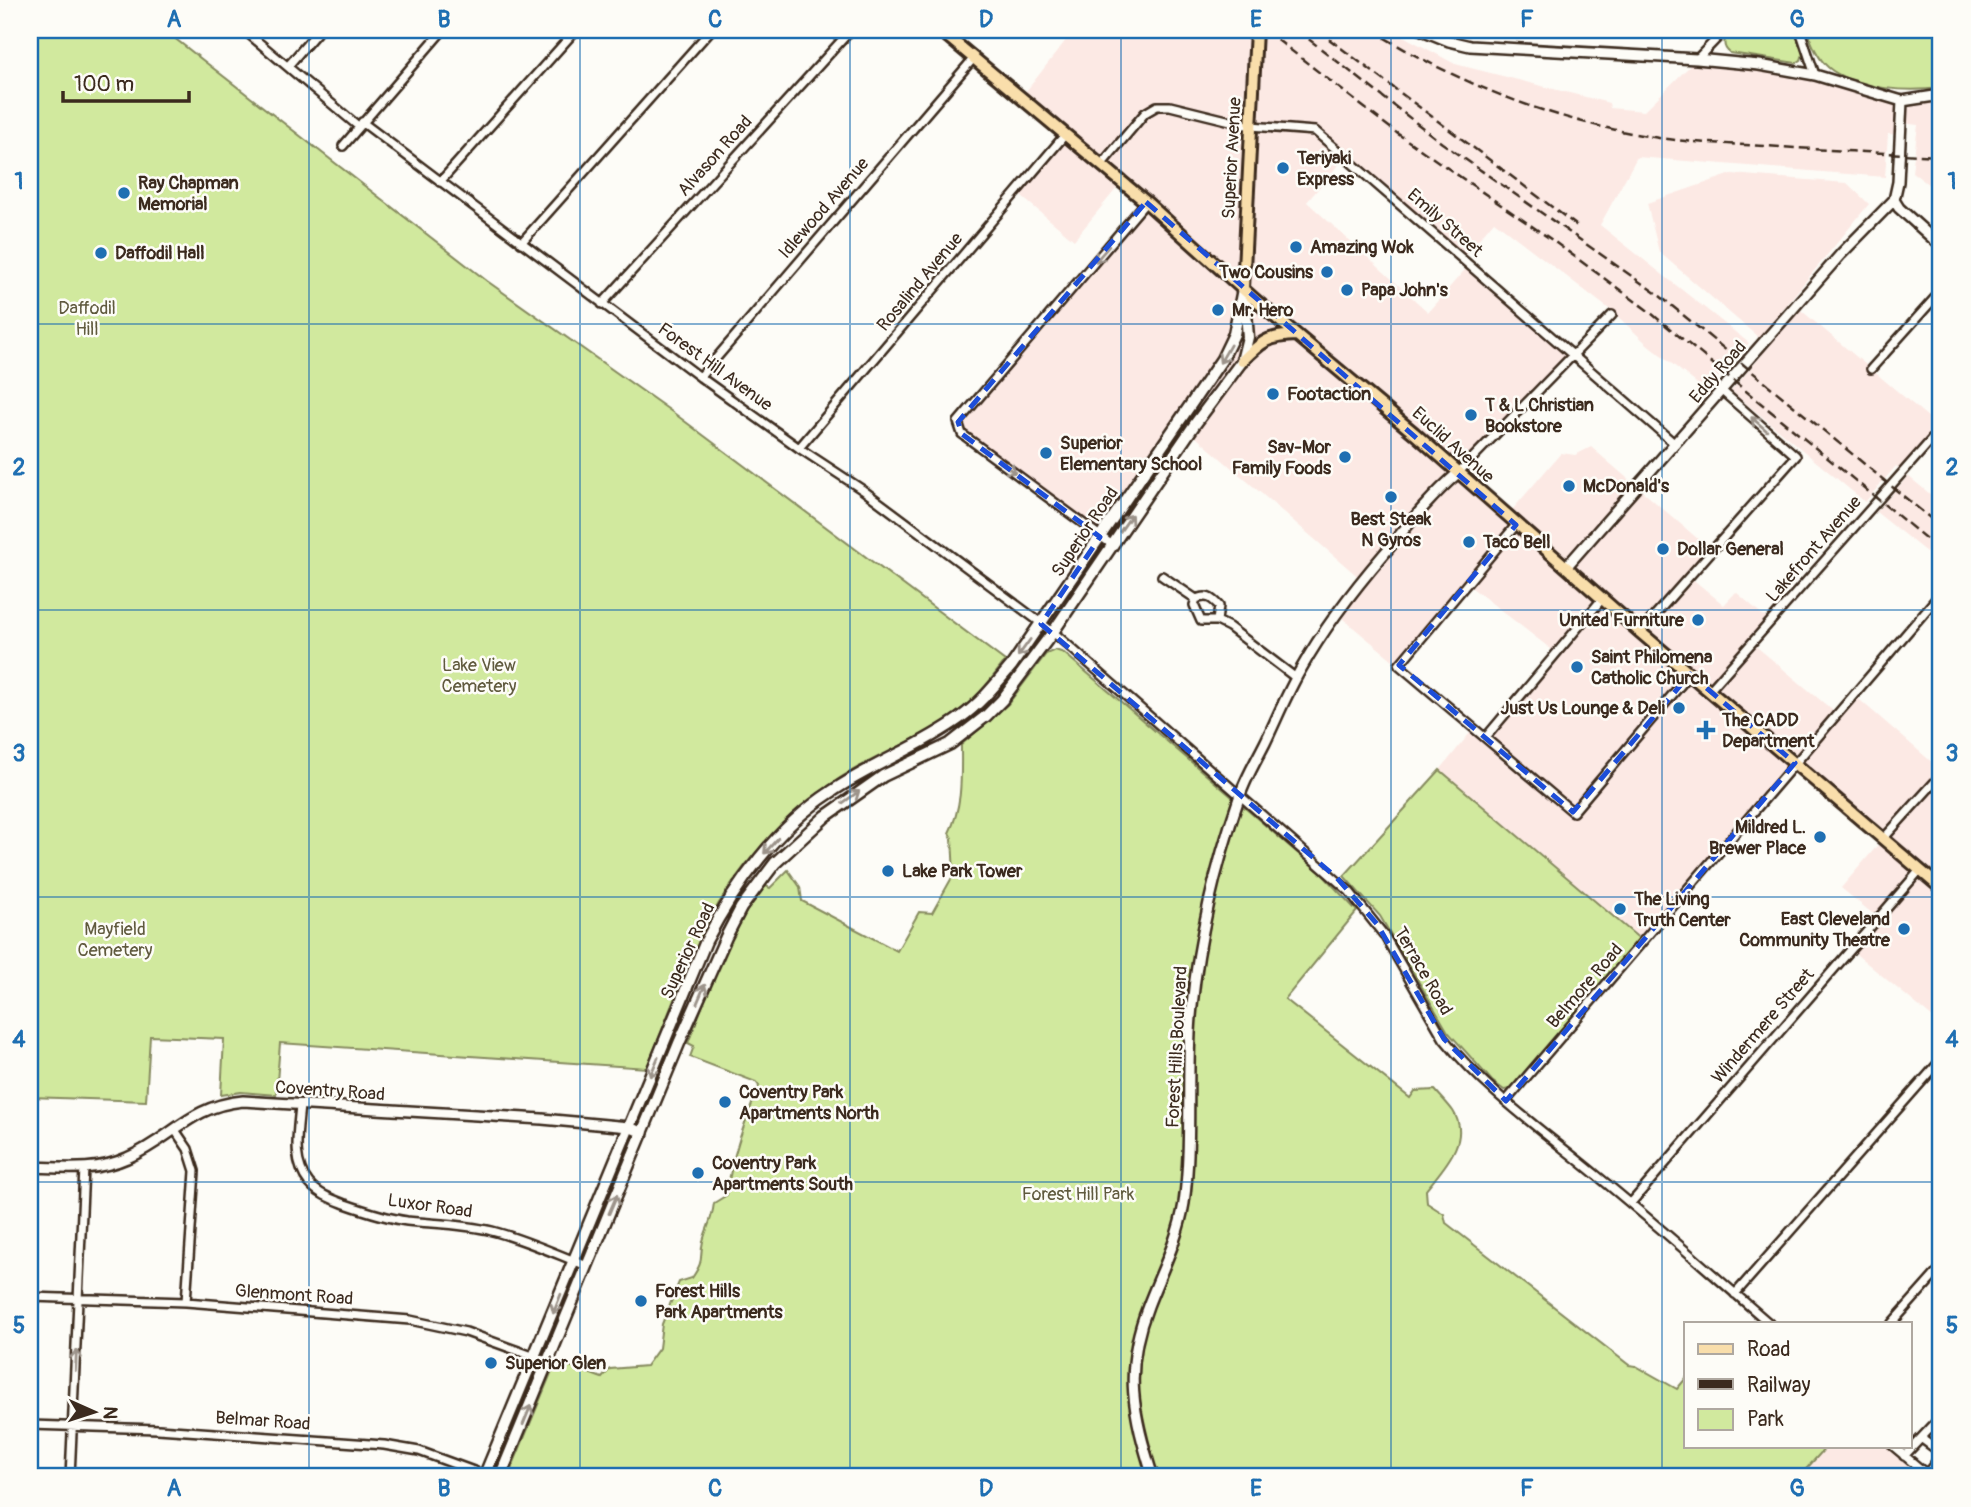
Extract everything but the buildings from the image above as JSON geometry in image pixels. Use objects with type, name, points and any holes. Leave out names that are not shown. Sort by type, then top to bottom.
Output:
[{"type":"main road","name":"Euclid Avenue","points":[[940,30],[1146,202],[1640,632],[1941,888]]},
{"type":"main road","name":"Superior Avenue","points":[[1243,289],[1256,30]]},
{"type":"main road","name":"Superior Road","points":[[500,1477],[726,937],[741,908],[775,863],[825,816],[883,776],[950,744],[977,724],[1002,700],[1242,361],[1248,337],[1243,289]]},
{"type":"main road","name":"Superior Road","points":[[486,1477],[706,941],[720,915],[768,849],[817,802],[877,764],[940,731],[975,706],[1012,665],[1230,347],[1243,289]]},
{"type":"main road","points":[[1242,361],[1261,343],[1272,337],[1297,335]]},
{"type":"main road","points":[[877,764],[883,776]]},
{"type":"street","name":"Forest Hill Avenue","points":[[244,30],[360,124],[700,377],[863,490],[1052,632]]},
{"type":"street","points":[[288,66],[319,30]]},
{"type":"street","points":[[343,146],[443,30]]},
{"type":"street","points":[[440,182],[576,30]]},
{"type":"street","points":[[521,243],[711,30]]},
{"type":"street","name":"Alvason Road","points":[[602,304],[851,30]]},
{"type":"street","points":[[1422,30],[1470,46],[1759,65],[1815,75],[1902,102],[1941,94]]},
{"type":"street","points":[[1697,59],[1725,30]]},
{"type":"street","points":[[1800,30],[1815,75]]},
{"type":"street","name":"Idlewood Avenue","points":[[700,377],[973,59]]},
{"type":"street","points":[[1902,102],[1898,182],[1894,200],[1899,208],[1941,246]]},
{"type":"street","name":"Emily Street","points":[[1101,165],[1145,113],[1157,106],[1170,106],[1251,126],[1315,131],[1675,444]]},
{"type":"street","name":"Rosalind Avenue","points":[[799,448],[1065,136]]},
{"type":"street","name":"Eddy Road","points":[[1567,566],[1841,254],[1894,200]]},
{"type":"street","points":[[1111,544],[962,434],[958,422],[1146,202]]},
{"type":"street","points":[[1871,369],[1941,291]]},
{"type":"street","points":[[1458,473],[1612,315]]},
{"type":"street","points":[[1640,632],[1797,456],[1722,391]]},
{"type":"street","name":"Lakefront Avenue","points":[[1710,690],[1941,429]]},
{"type":"street","name":"Forest Hills Boulevard","points":[[1153,1477],[1135,1414],[1132,1391],[1135,1354],[1148,1307],[1170,1256],[1181,1219],[1187,1181],[1190,1031],[1198,962],[1211,896],[1240,794],[1296,678],[1342,607],[1437,491],[1458,473]]},
{"type":"street","points":[[1516,524],[1399,665],[1573,812],[1690,674]]},
{"type":"street","points":[[1161,576],[1196,599]]},
{"type":"street","name":"Belmore Road","points":[[1506,1101],[1734,838],[1941,593]]},
{"type":"street","points":[[1196,599],[1205,596],[1212,598],[1219,606],[1217,621]]},
{"type":"street","points":[[1196,599],[1194,605],[1201,621],[1217,621],[1229,627],[1296,678]]},
{"type":"street","points":[[1486,737],[1602,599]]},
{"type":"street","name":"Terrace Road","points":[[1052,632],[1337,878],[1384,935],[1444,1039],[1506,1101],[1631,1203],[1768,1322]]},
{"type":"street","points":[[1883,839],[1941,775]]},
{"type":"street","points":[[817,802],[825,816]]},
{"type":"street","name":"Windermere Street","points":[[1631,1203],[1920,870]]},
{"type":"street","points":[[1735,1294],[1941,1060]]},
{"type":"street","name":"Coventry Road","points":[[30,1167],[84,1168],[114,1163],[129,1158],[200,1112],[228,1102],[243,1101],[542,1119],[629,1127],[643,1133]]},
{"type":"street","name":"Luxor Road","points":[[300,1105],[297,1153],[299,1163],[310,1184],[321,1193],[359,1209],[385,1216],[493,1232],[587,1266]]},
{"type":"street","points":[[174,1130],[188,1149],[195,1171],[186,1303]]},
{"type":"street","points":[[70,1477],[84,1168]]},
{"type":"street","points":[[1893,1322],[1941,1268]]},
{"type":"street","name":"Glenmont Road","points":[[30,1297],[186,1303],[410,1320],[466,1332],[549,1362]]},
{"type":"street","points":[[1904,1456],[1941,1417]]},
{"type":"street","name":"Belmar Road","points":[[30,1425],[158,1429],[384,1445],[419,1451],[486,1477]]},
{"type":"street","points":[[1895,1448],[1928,1476],[1941,1454],[1922,1439]]},
{"type":"highlighted area","points":[[1146,202],[1516,525],[1399,665],[1573,812],[1690,674],[1795,763],[1506,1101],[1444,1039],[1377,924],[1337,878],[1041,624],[1100,537],[962,434],[958,422]]},
{"type":"shaded area","points":[[1074,30],[1258,30],[1268,39],[1269,30],[1392,30],[1455,64],[1609,103],[1610,108],[1644,111],[1697,59],[1759,65],[1902,101],[1941,95],[1941,186],[1929,185],[1912,172],[1918,125],[1901,123],[1900,135],[1888,134],[1885,177],[1637,157],[1600,225],[1749,343],[1706,391],[1646,343],[1613,312],[1494,221],[1462,259],[1344,158],[1307,202],[1428,312],[1469,265],[1572,355],[1459,473],[1507,516],[1561,453],[1575,455],[1591,447],[1712,551],[1690,577],[1724,605],[1736,592],[1771,622],[1752,643],[1837,714],[1854,695],[1941,770],[1941,1008],[1933,1018],[1851,950],[1878,918],[1841,888],[1883,839],[1796,763],[1644,942],[1440,770],[1474,728],[1485,737],[1556,653],[1467,584],[1399,665],[1337,614],[1362,580],[1190,432],[1111,544],[962,434],[958,422],[1146,202],[1122,182],[1074,240],[1016,192],[1064,136],[1020,99]]},
{"type":"shaded area","points":[[1732,174],[1847,183],[1869,204],[1759,338],[1659,252],[1647,203]]},
{"type":"shaded area","points":[[1796,306],[1941,428],[1904,472],[1896,466],[1865,502],[1731,391],[1762,355],[1757,351]]},
{"type":"shaded area","points":[[1908,476],[1941,503],[1941,564],[1876,512]]},
{"type":"shaded area","points":[[1825,1448],[1895,1448],[1930,1477],[1799,1477]]},
{"type":"green space","name":"Lake View Cemetery","points":[[30,30],[164,30],[487,281],[675,414],[1005,661],[980,692],[948,720],[837,780],[798,810],[763,844],[732,883],[707,925],[647,1068],[280,1043],[276,1095],[241,1092],[221,1095],[224,1039],[150,1036],[146,1101],[30,1097]]},
{"type":"green space","points":[[1731,30],[1794,30],[1803,54],[1801,60],[1796,63],[1730,53],[1724,41]]},
{"type":"green space","points":[[1807,30],[1941,30],[1941,88],[1885,88],[1845,77],[1824,63]]},
{"type":"green space","name":"Forest Hill Park","points":[[1055,650],[1064,653],[1322,874],[1357,911],[1285,999],[1410,1098],[1415,1091],[1435,1090],[1453,1111],[1458,1122],[1457,1143],[1447,1163],[1426,1190],[1427,1203],[1444,1214],[1446,1223],[1629,1365],[1636,1366],[1677,1389],[1684,1380],[1684,1448],[1825,1448],[1799,1477],[508,1477],[556,1361],[602,1378],[610,1369],[646,1366],[659,1348],[662,1324],[679,1282],[692,1278],[699,1267],[714,1203],[727,1195],[735,1153],[759,1086],[756,1082],[690,1057],[694,1046],[688,1043],[721,961],[752,903],[764,885],[770,888],[788,870],[800,887],[802,901],[897,951],[919,912],[932,913],[954,874],[952,838],[949,833],[959,801],[961,745],[1008,704],[1046,654]]},
{"type":"green space","points":[[1440,770],[1641,940],[1513,1089],[1504,1090],[1492,1081],[1448,1032],[1380,916],[1344,876]]},
{"type":"railway","points":[[1265,30],[1398,134],[1552,240],[1646,309],[1941,551]]},
{"type":"railway","points":[[1297,30],[1442,143],[1660,296],[1941,527]]},
{"type":"railway","points":[[1317,30],[1580,228]]},
{"type":"railway","points":[[1372,30],[1439,68],[1510,99],[1621,131],[1699,142],[1941,156]]},
{"type":"place","name":"Teriyaki Express","points":[[1283,168]]},
{"type":"place","name":"Ray Chapman Memorial","points":[[124,193]]},
{"type":"place","name":"Amazing Wok","points":[[1296,247]]},
{"type":"place","name":"Daffodil Hall","points":[[101,253]]},
{"type":"place","name":"Two Cousins","points":[[1327,272]]},
{"type":"place","name":"Papa John's","points":[[1347,290]]},
{"type":"place","name":"Mr. Hero","points":[[1218,310]]},
{"type":"place","name":"Footaction","points":[[1273,394]]},
{"type":"place","name":"T & L Christian Bookstore","points":[[1471,415]]},
{"type":"place","name":"Superior Elementary School","points":[[1046,453]]},
{"type":"place","name":"Sav-Mor Family Foods","points":[[1345,457]]},
{"type":"place","name":"McDonald's","points":[[1569,486]]},
{"type":"place","name":"Best Steak N Gyros","points":[[1391,497]]},
{"type":"place","name":"Taco Bell","points":[[1469,542]]},
{"type":"place","name":"Dollar General","points":[[1663,549]]},
{"type":"place","name":"United Furniture","points":[[1698,620]]},
{"type":"place","name":"Saint Philomena Catholic Church","points":[[1577,667]]},
{"type":"place","name":"Just Us Lounge & Deli","points":[[1679,708]]},
{"type":"place","name":"The CADD Department","points":[[1706,730]]},
{"type":"place","name":"Mildred L. Brewer Place","points":[[1820,837]]},
{"type":"place","name":"Lake Park Tower","points":[[888,871]]},
{"type":"place","name":"The Living Truth Center","points":[[1620,909]]},
{"type":"place","name":"East Cleveland Community Theatre","points":[[1904,929]]},
{"type":"place","name":"Coventry Park Apartments North","points":[[725,1102]]},
{"type":"place","name":"Coventry Park Apartments South","points":[[698,1173]]},
{"type":"place","name":"Forest Hills Park Apartments","points":[[641,1301]]},
{"type":"place","name":"Superior Glen","points":[[491,1363]]},
{"type":"park label","name":"Daffodil Hill","points":[[87,318]]},
{"type":"park label","name":"Mayfield Cemetery","points":[[115,939]]}]
